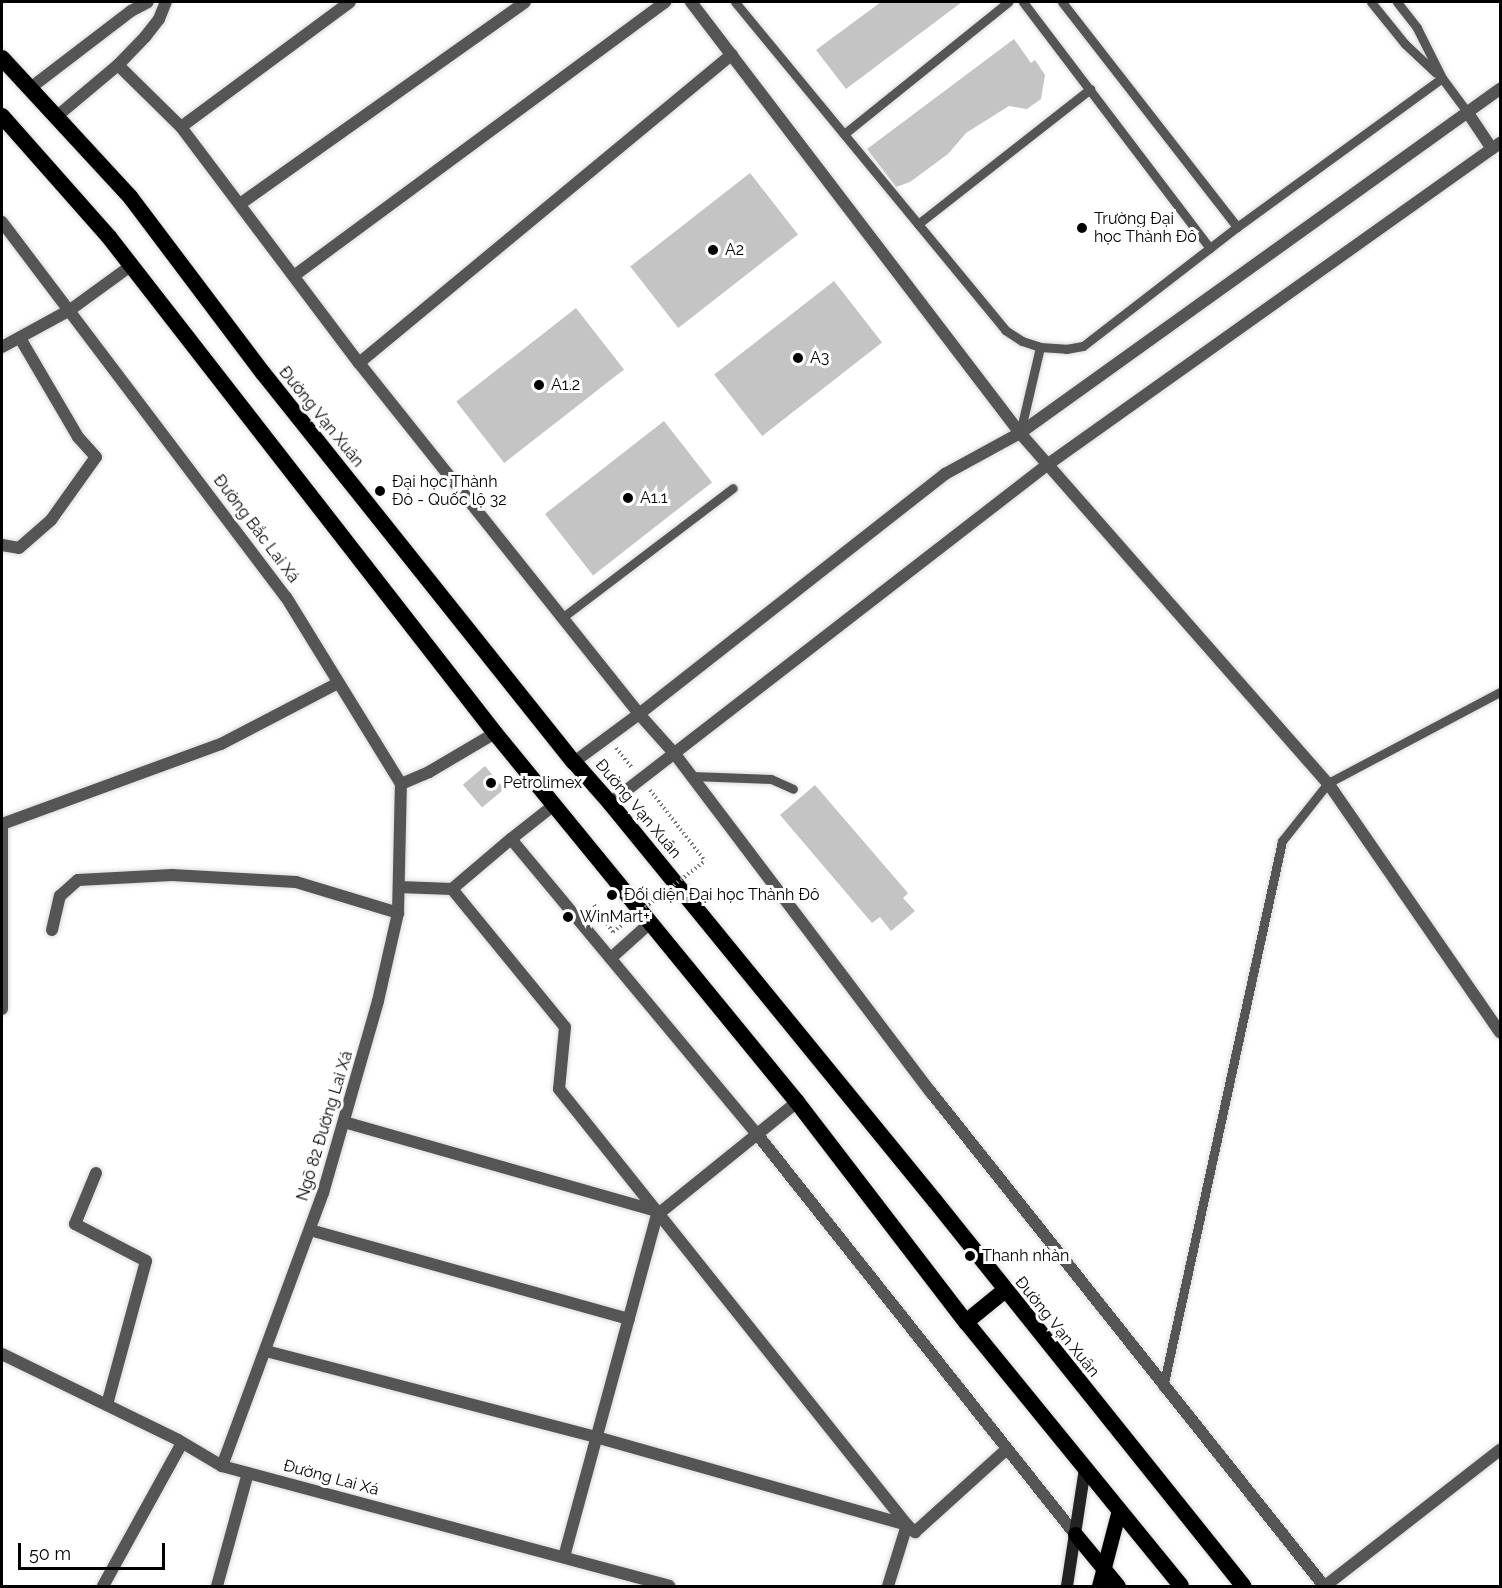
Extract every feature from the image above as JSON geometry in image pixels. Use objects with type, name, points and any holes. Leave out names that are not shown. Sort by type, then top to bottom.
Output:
[{"type":"highway","name":"Đường Vạn Xuân","points":[[2,58],[130,198],[263,374],[574,762],[935,1201],[1004,1291],[1243,1587]]},
{"type":"highway","points":[[2,116],[132,265],[495,733],[797,1102],[966,1322],[1178,1585]]},
{"type":"highway","points":[[966,1322],[1004,1291]]},
{"type":"main road","points":[[1067,1587],[1085,1469]]},
{"type":"main road","points":[[1099,1587],[1119,1510]]},
{"type":"main road","points":[[1075,1534],[1118,1587]]},
{"type":"street","points":[[29,88],[131,10],[148,2]]},
{"type":"street","points":[[56,117],[118,64],[145,37],[159,19],[166,2]]},
{"type":"street","points":[[182,127],[350,2]]},
{"type":"street","points":[[240,204],[525,2]]},
{"type":"street","points":[[295,275],[665,2]]},
{"type":"street","points":[[691,2],[1020,433],[1328,783],[1500,1032]]},
{"type":"street","points":[[359,363],[732,54]]},
{"type":"street","points":[[118,64],[182,127],[359,363],[639,714],[674,753],[930,1091],[1324,1587],[1500,1450]]},
{"type":"street","points":[[574,762],[639,714],[945,474],[1020,433],[1500,89]]},
{"type":"street","points":[[610,803],[1047,465],[1496,146],[1467,112]]},
{"type":"street","name":"Đường Bắc Lai Xá","points":[[2,222],[286,597],[400,784]]},
{"type":"street","points":[[2,347],[70,310],[132,265]]},
{"type":"street","points":[[2,545],[20,548],[51,520],[96,457],[78,437],[20,338]]},
{"type":"street","points":[[2,1009],[2,823],[221,744],[338,683]]},
{"type":"street","points":[[400,784],[429,772],[495,733]]},
{"type":"street","name":"Ngõ 82 Đường Lai Xá","points":[[222,1466],[310,1230],[344,1122],[378,1001],[398,913],[400,784]]},
{"type":"street","points":[[399,887],[452,889],[554,805]]},
{"type":"street","points":[[511,839],[758,1134],[1075,1534]]},
{"type":"street","points":[[52,930],[60,896],[78,880],[172,875],[296,882],[398,913]]},
{"type":"street","points":[[452,889],[565,1027],[559,1089],[908,1525],[915,1532],[1007,1449]]},
{"type":"street","points":[[610,958],[650,923]]},
{"type":"street","points":[[564,1557],[657,1213],[797,1102]]},
{"type":"street","points":[[344,1122],[657,1213]]},
{"type":"street","points":[[96,1173],[75,1224],[146,1261],[107,1405]]},
{"type":"street","points":[[310,1230],[629,1319]]},
{"type":"street","points":[[266,1352],[596,1437],[908,1525]]},
{"type":"street","name":"Đường Lai Xá","points":[[2,1354],[182,1443],[222,1466],[669,1587]]},
{"type":"street","points":[[103,1587],[182,1443]]},
{"type":"street","points":[[217,1587],[248,1473]]},
{"type":"street","points":[[888,1587],[908,1525]]},
{"type":"lane","points":[[735,2],[1005,330],[1022,341],[1040,347],[1066,349],[1083,346],[1237,227],[1442,78]]},
{"type":"lane","points":[[844,135],[1008,2]]},
{"type":"lane","points":[[1023,2],[1210,248]]},
{"type":"lane","points":[[1062,2],[1237,227]]},
{"type":"lane","points":[[1371,2],[1405,44],[1442,78]]},
{"type":"lane","points":[[1397,2],[1417,28],[1442,78],[1467,112]]},
{"type":"lane","points":[[918,224],[1090,89]]},
{"type":"lane","points":[[1020,433],[1040,347]]},
{"type":"lane","points":[[562,617],[733,488]]},
{"type":"lane","points":[[1163,1387],[1282,841],[1328,783],[1500,692]]},
{"type":"lane","points":[[692,776],[771,779],[794,789]]},
{"type":"path","points":[[594,905],[613,932],[705,861],[684,831]]},
{"type":"building","points":[[881,2],[962,2],[846,89],[816,50]]},
{"type":"building","points":[[1014,39],[1031,63],[1035,60],[1045,75],[1041,99],[1027,109],[1009,106],[966,133],[948,154],[910,182],[896,187],[867,149]]},
{"type":"building","name":"A2","points":[[750,173],[798,234],[678,328],[630,267]]},
{"type":"building","name":"A3","points":[[834,281],[882,342],[762,436],[714,375]]},
{"type":"building","name":"A1.2","points":[[576,308],[624,369],[504,463],[456,402]]},
{"type":"building","name":"A1.1","points":[[664,421],[712,482],[593,575],[545,514]]},
{"type":"building","points":[[485,766],[504,789],[482,808],[463,785]]},
{"type":"building","points":[[815,785],[908,893],[903,898],[915,911],[891,931],[880,917],[872,923],[780,815]]},
{"type":"place","name":"Trường Đại học Thành Đô","points":[[1082,228]]},
{"type":"place","name":"A2","points":[[713,250]]},
{"type":"place","name":"A3","points":[[798,358]]},
{"type":"place","name":"A1.2","points":[[539,385]]},
{"type":"place","name":"Đại học Thành Đô - Quốc lộ 32","points":[[380,491]]},
{"type":"place","name":"A1.1","points":[[628,498]]},
{"type":"place","name":"Petrolimex","points":[[491,783]]},
{"type":"place","name":"Đối diện Đại học Thành Đô","points":[[612,895]]},
{"type":"place","name":"WinMart+","points":[[568,917]]},
{"type":"place","name":"Thanh nhàn","points":[[970,1256]]}]
